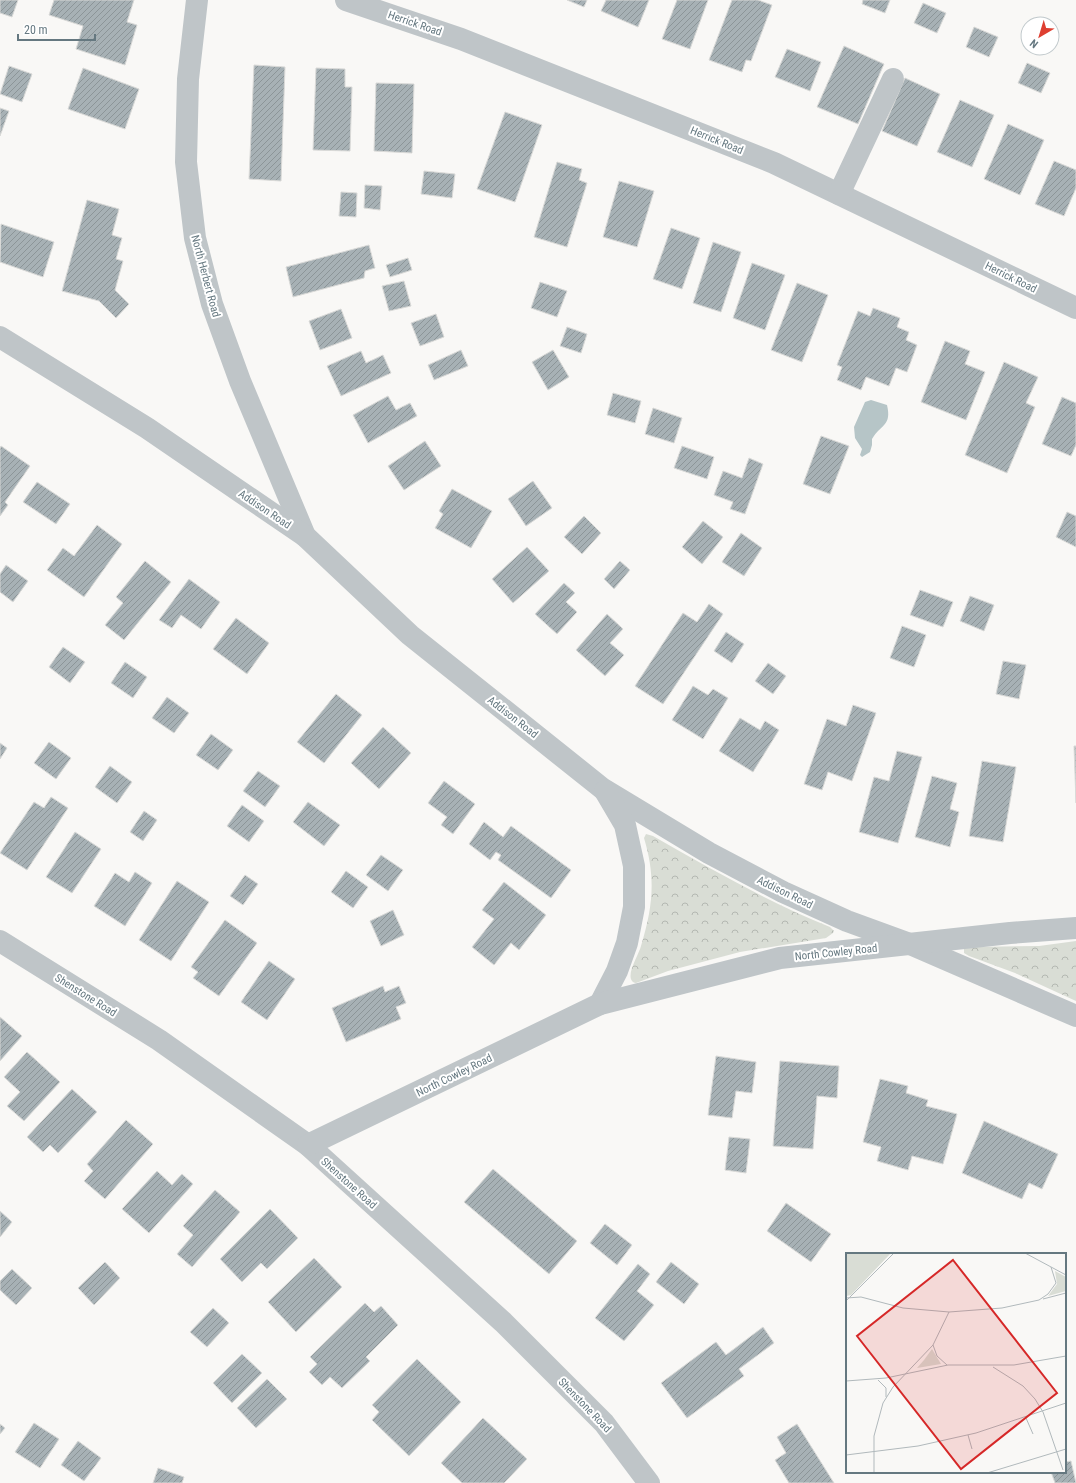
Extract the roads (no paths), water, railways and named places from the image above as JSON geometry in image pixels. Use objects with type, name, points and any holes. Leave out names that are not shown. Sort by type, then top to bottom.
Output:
[{"type":"street","name":"North Herbert Road","points":[[197,0],[188,79],[186,162],[195,238],[212,304],[240,381],[305,536]]},
{"type":"street","name":"Herrick Road","points":[[350,1],[461,38],[774,163],[1076,308]]},
{"type":"street","points":[[839,194],[893,79]]},
{"type":"street","name":"Addison Road","points":[[0,337],[147,428],[305,536],[410,635],[604,789],[709,853],[783,892],[847,921],[910,944],[1076,1016]]},
{"type":"street","points":[[600,1004],[617,971],[627,943],[634,907],[634,866],[625,825],[604,789]]},
{"type":"street","name":"North Cowley Road","points":[[308,1146],[600,1004],[780,958],[1010,933],[1076,928]]},
{"type":"street","name":"Shenstone Road","points":[[0,941],[159,1040],[308,1146],[508,1328],[604,1423],[649,1483]]}]
